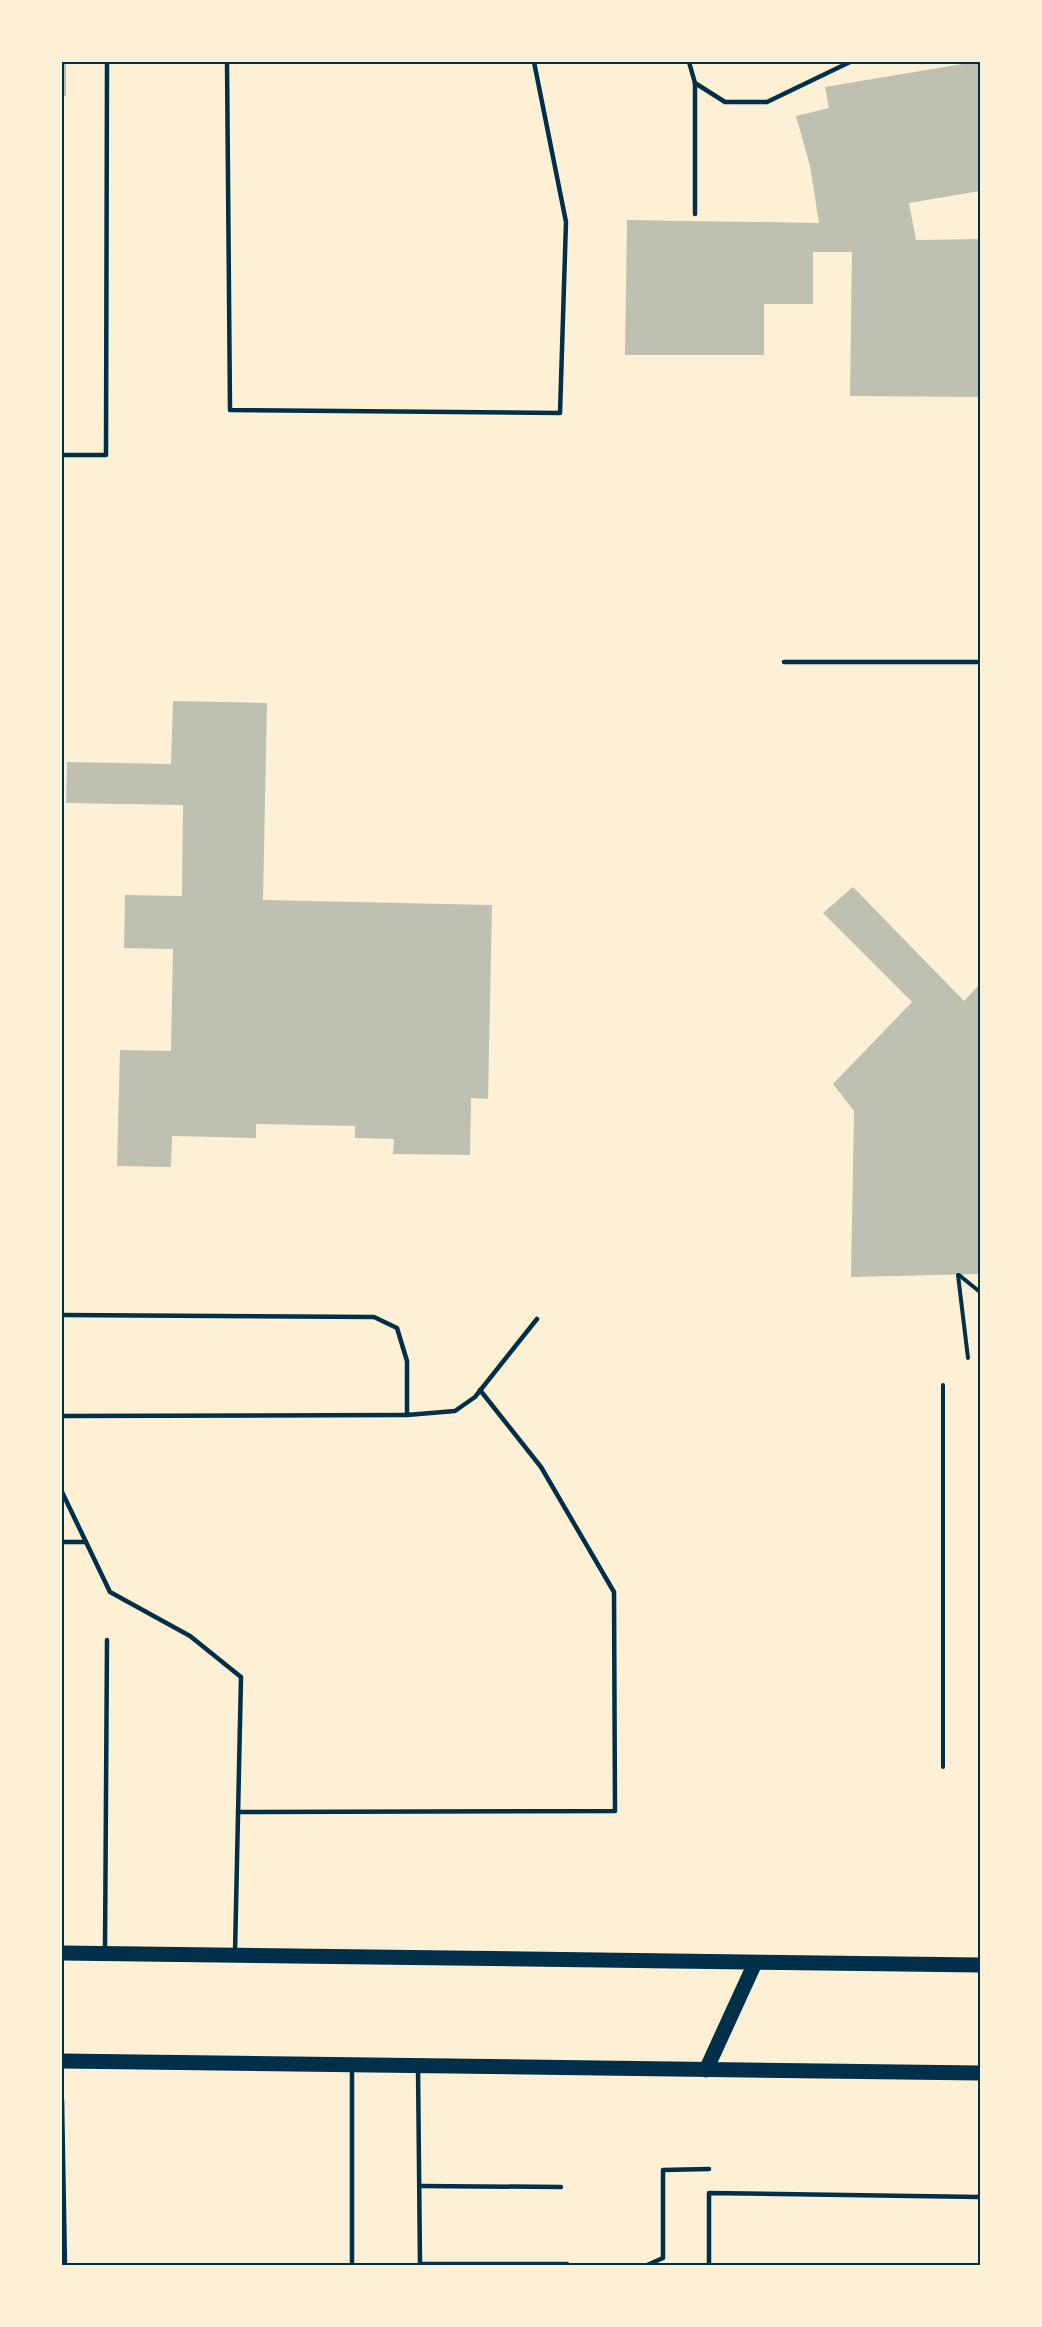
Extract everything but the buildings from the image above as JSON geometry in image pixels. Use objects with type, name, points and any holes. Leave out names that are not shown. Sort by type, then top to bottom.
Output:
[{"type":"main road","points":[[62,1953],[981,1965]]},
{"type":"main road","points":[[706,2070],[755,1963]]},
{"type":"main road","points":[[62,2061],[981,2073]]},
{"type":"lane","points":[[62,455],[106,455],[107,62]]},
{"type":"lane","points":[[227,62],[230,410],[560,413],[566,222],[534,62]]},
{"type":"lane","points":[[689,62],[695,83],[695,214]]},
{"type":"lane","points":[[695,83],[725,102],[767,102],[850,62]]},
{"type":"lane","points":[[784,662],[981,662]]},
{"type":"lane","points":[[62,1315],[374,1317],[398,1328],[407,1362],[407,1415]]},
{"type":"lane","points":[[62,1416],[407,1415],[455,1411],[475,1397],[537,1319]]},
{"type":"lane","points":[[238,1812],[615,1811],[614,1592],[541,1467],[480,1390]]},
{"type":"lane","points":[[62,1492],[110,1592],[190,1636],[241,1677],[235,1956]]},
{"type":"lane","points":[[62,1542],[87,1542]]},
{"type":"lane","points":[[105,1954],[107,1640]]},
{"type":"lane","points":[[352,2065],[352,2265]]},
{"type":"lane","points":[[418,2066],[420,2265],[567,2265]]},
{"type":"lane","points":[[62,2100],[65,2265]]},
{"type":"lane","points":[[645,2265],[663,2258],[663,2170],[709,2169]]},
{"type":"lane","points":[[420,2186],[561,2187]]},
{"type":"lane","points":[[709,2265],[709,2193],[981,2197]]},
{"type":"path","points":[[968,1358],[958,1275],[981,1292]]},
{"type":"path","points":[[942,1385],[944,1767]]}]
